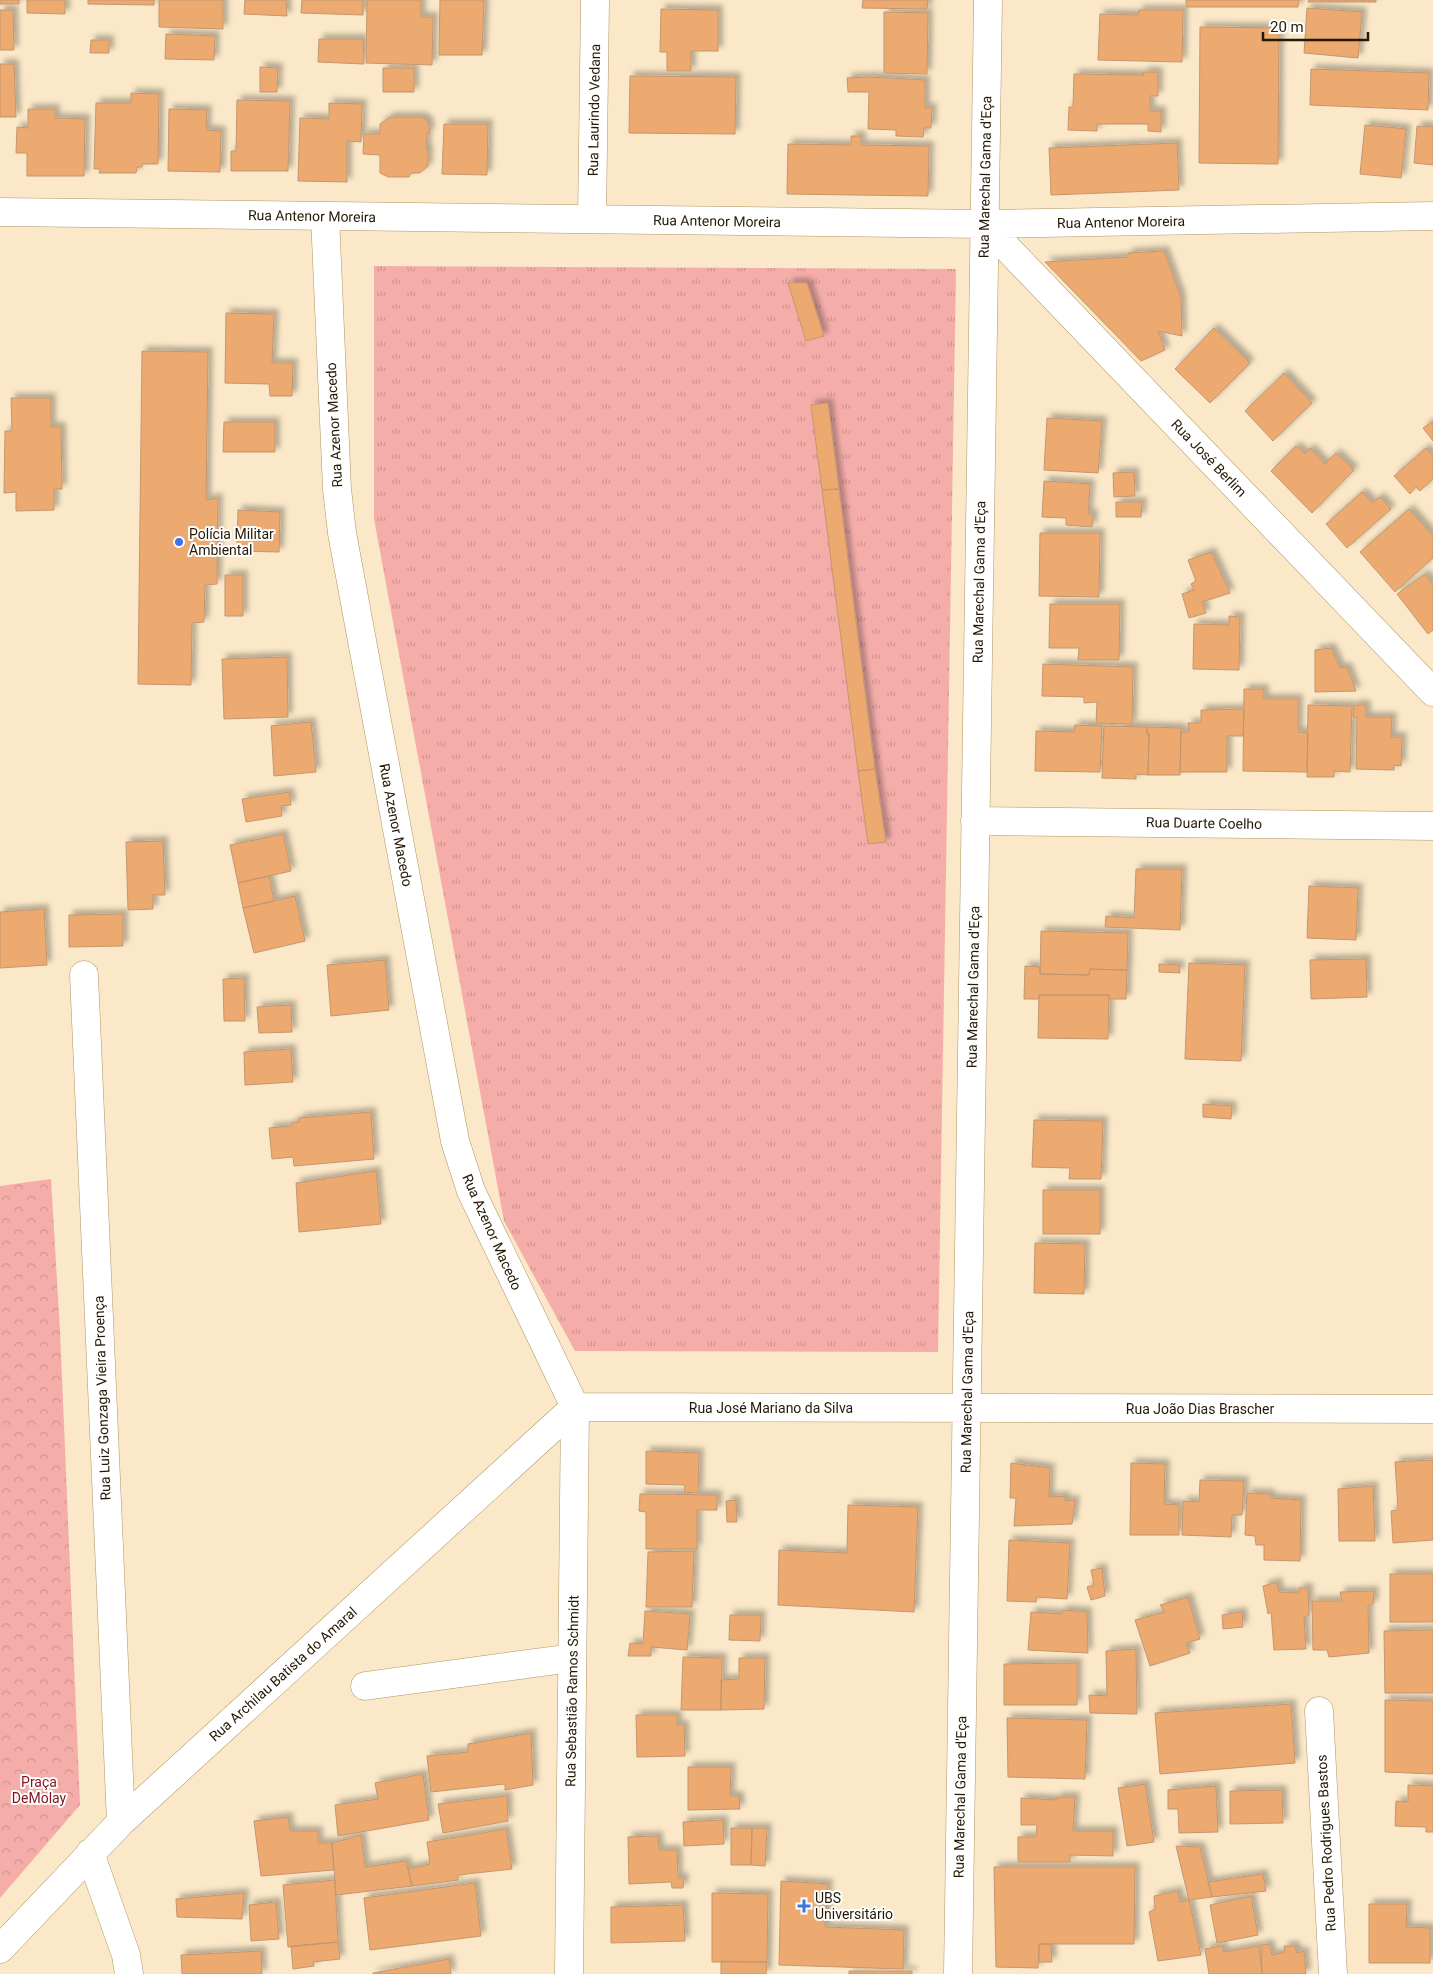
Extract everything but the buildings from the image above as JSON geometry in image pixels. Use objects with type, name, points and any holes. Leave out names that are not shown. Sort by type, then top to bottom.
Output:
[{"type":"street","name":"Rua Laurindo Vedana","points":[[592,219],[595,0]]},
{"type":"street","name":"Rua Marechal Gama d'Eça","points":[[958,1974],[988,0]]},
{"type":"street","name":"Rua Antenor Moreira","points":[[0,212],[984,224],[1433,216]]},
{"type":"street","name":"Rua Azenor Macedo","points":[[325,216],[337,488],[342,533],[455,1141],[471,1191],[575,1407]]},
{"type":"street","name":"Rua José Berlim","points":[[984,224],[1433,692]]},
{"type":"street","name":"Rua Duarte Coelho","points":[[975,821],[1433,826]]},
{"type":"street","name":"Rua Luiz Gonzaga Vieira Proença","points":[[84,975],[121,1822]]},
{"type":"street","name":"Rua José Mariano da Silva","points":[[575,1407],[966,1408]]},
{"type":"street","name":"Rua Sebastião Ramos Schmidt","points":[[569,1974],[575,1407]]},
{"type":"street","name":"Rua Archilau Batista do Amaral","points":[[0,1949],[121,1822],[575,1407]]},
{"type":"street","name":"Rua João Dias Brascher","points":[[966,1408],[1433,1409]]},
{"type":"street","points":[[365,1686],[572,1658]]},
{"type":"street","name":"Rua Pedro Rodrigues Bastos","points":[[1319,1711],[1332,1974]]},
{"type":"street","points":[[90,1853],[126,1955],[129,1974]]},
{"type":"green space","points":[[374,266],[956,269],[938,1352],[575,1351],[504,1221],[374,519]]},
{"type":"green space","name":"Praça DeMolay","points":[[51,1179],[60,1331],[80,1805],[0,1898],[0,1186]]},
{"type":"place","name":"Polícia Militar Ambiental","points":[[179,542]]},
{"type":"place","name":"UBS Universitário","points":[[804,1906]]}]
